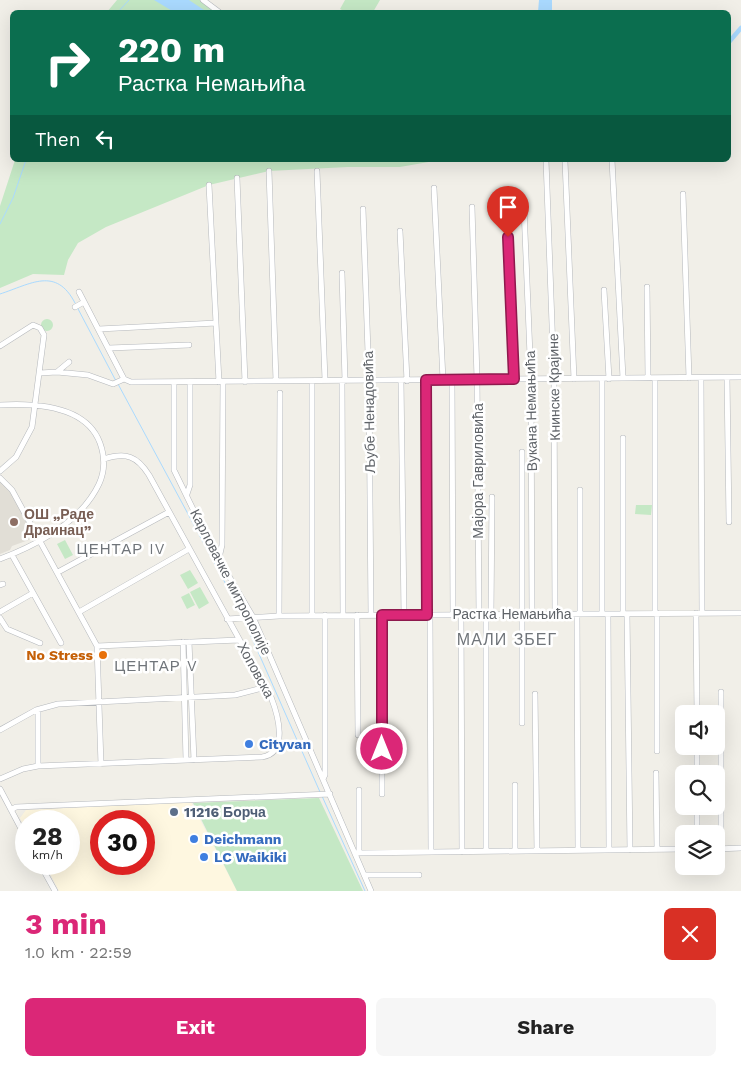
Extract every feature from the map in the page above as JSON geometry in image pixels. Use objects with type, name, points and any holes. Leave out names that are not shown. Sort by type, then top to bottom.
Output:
[{"type":"street","points":[[203,0],[216,10]]},
{"type":"street","name":"Книнске Крајине","points":[[546,162],[554,379],[555,614]]},
{"type":"street","points":[[565,162],[574,379]]},
{"type":"street","points":[[612,162],[623,378]]},
{"type":"street","points":[[268,171],[276,381]]},
{"type":"street","points":[[317,171],[325,380]]},
{"type":"street","points":[[237,178],[246,382]]},
{"type":"street","points":[[209,185],[221,382],[222,545],[219,558]]},
{"type":"street","points":[[434,188],[443,380]]},
{"type":"street","points":[[683,194],[688,378]]},
{"type":"street","name":"Мајора Гавриловића","points":[[472,207],[477,379],[479,614]]},
{"type":"street","name":"Вукана Немањића","points":[[524,208],[531,380],[532,614]]},
{"type":"street","name":"Љубе Ненадовића","points":[[363,209],[369,381],[371,615]]},
{"type":"street","points":[[400,231],[404,381],[404,615]]},
{"type":"street","points":[[508,237],[514,379]]},
{"type":"street","points":[[342,273],[344,381],[343,615]]},
{"type":"street","points":[[647,287],[648,378]]},
{"type":"street","points":[[604,290],[608,379]]},
{"type":"street","points":[[79,292],[79,304],[99,329],[109,348],[122,382]]},
{"type":"street","points":[[99,329],[216,323]]},
{"type":"street","points":[[0,346],[32,326],[38,326],[45,337],[32,427],[24,446],[13,461],[0,471]]},
{"type":"street","points":[[109,348],[189,345]]},
{"type":"street","points":[[57,372],[69,362]]},
{"type":"street","points":[[40,373],[57,372],[88,375],[122,382],[741,377]]},
{"type":"street","points":[[655,378],[658,751]]},
{"type":"street","points":[[701,378],[702,613]]},
{"type":"street","points":[[727,378],[729,522]]},
{"type":"street","points":[[602,379],[609,850]]},
{"type":"street","points":[[312,380],[312,616]]},
{"type":"street","points":[[426,380],[431,852]]},
{"type":"street","points":[[452,380],[453,614]]},
{"type":"street","name":"Карловачке митрополије","points":[[174,382],[173,466],[219,558],[253,617],[323,779],[358,853],[364,876],[371,891]]},
{"type":"street","points":[[187,494],[190,485],[190,382]]},
{"type":"street","points":[[279,616],[280,394]]},
{"type":"street","points":[[0,405],[36,405],[82,418],[96,434],[104,459],[99,484],[91,496],[67,522],[42,541],[0,559]]},
{"type":"street","points":[[623,438],[630,850]]},
{"type":"street","points":[[522,452],[522,722]]},
{"type":"street","name":"Хоповска","points":[[0,779],[23,769],[38,766],[262,757],[273,754],[279,740],[278,718],[266,687],[239,640],[230,618],[144,467],[136,459],[122,454],[104,459]]},
{"type":"street","points":[[0,478],[12,490],[42,541],[97,646],[101,764]]},
{"type":"street","points":[[578,850],[580,490]]},
{"type":"street","points":[[486,851],[488,614],[492,497]]},
{"type":"street","points":[[58,572],[169,512]]},
{"type":"street","points":[[79,612],[190,549]]},
{"type":"street","points":[[12,555],[61,643]]},
{"type":"street","points":[[0,612],[33,593]]},
{"type":"street","points":[[696,613],[696,705]]},
{"type":"street","name":"Растка Немањића","points":[[230,618],[325,615],[741,613]]},
{"type":"street","points":[[461,614],[462,852]]},
{"type":"street","points":[[323,779],[326,776],[325,615]]},
{"type":"street","points":[[357,615],[358,735]]},
{"type":"street","points":[[382,615],[382,794]]},
{"type":"street","points":[[0,618],[7,629],[40,643]]},
{"type":"street","points":[[97,646],[239,640]]},
{"type":"street","points":[[183,642],[186,760]]},
{"type":"street","points":[[189,642],[194,760]]},
{"type":"street","points":[[0,730],[38,710],[67,702],[243,694],[266,687]]},
{"type":"street","points":[[719,825],[721,692]]},
{"type":"street","points":[[535,694],[537,851]]},
{"type":"street","points":[[38,710],[38,766]]},
{"type":"street","points":[[656,773],[657,849]]},
{"type":"street","points":[[515,785],[515,851]]},
{"type":"street","points":[[0,789],[15,817]]},
{"type":"street","points":[[359,790],[358,853],[675,849]]},
{"type":"street","points":[[11,810],[16,808],[330,794]]},
{"type":"street","points":[[725,849],[741,848]]},
{"type":"street","points":[[46,875],[55,891]]},
{"type":"street","points":[[364,876],[419,875]]},
{"type":"shaded area","name":"ОШ „Раде Драинац”","points":[[0,481],[9,490],[37,537],[12,546],[10,550],[0,554]]},
{"type":"shaded area","points":[[191,802],[237,891],[59,891],[51,875],[80,875],[80,810],[26,810]]},
{"type":"green space","points":[[117,0],[202,0],[215,10],[109,10]]},
{"type":"green space","points":[[345,0],[380,0],[374,10],[340,9]]},
{"type":"green space","points":[[14,162],[429,162],[400,167],[348,167],[269,171],[209,185],[106,227],[78,243],[68,260],[64,275],[33,274],[0,288],[0,206]]},
{"type":"green space","points":[[45,319],[49,319],[53,325],[49,331],[45,331],[41,327],[41,323]]},
{"type":"green space","points":[[636,505],[652,505],[651,515],[635,514]]},
{"type":"green space","points":[[65,540],[73,555],[65,559],[57,544]]},
{"type":"green space","points":[[190,570],[198,583],[188,589],[180,575]]},
{"type":"green space","points":[[200,587],[209,603],[199,609],[190,592]]},
{"type":"green space","points":[[189,593],[195,605],[187,609],[181,597]]},
{"type":"green space","points":[[319,798],[363,891],[237,891],[193,803]]},
{"type":"water","points":[[154,0],[189,0],[204,10],[171,10]]},
{"type":"water","points":[[539,0],[552,0],[552,10],[538,10]]},
{"type":"waterway","points":[[120,10],[129,0]]},
{"type":"waterway","points":[[731,40],[741,28]]},
{"type":"waterway","points":[[0,224],[13,198],[25,162]]},
{"type":"waterway","points":[[0,294],[32,283],[51,281],[60,285],[68,292],[75,303]]},
{"type":"waterway","points":[[77,307],[116,381]]},
{"type":"waterway","points":[[118,384],[243,616]]},
{"type":"waterway","points":[[244,620],[320,792]]},
{"type":"waterway","points":[[322,796],[365,891]]},
{"type":"place","name":"ОШ „Раде Драинац”","points":[[14,522]]},
{"type":"place","name":"No Stress","points":[[103,655]]},
{"type":"place","name":"Cityvan","points":[[249,744]]},
{"type":"place","name":"11216 Борча","points":[[174,812]]},
{"type":"place","name":"Deichmann","points":[[194,839]]},
{"type":"place","name":"LC Waikiki","points":[[204,857]]},
{"type":"district","name":"ЦЕНТАР IV","points":[[121,549]]},
{"type":"district","name":"МАЛИ ЗБЕГ","points":[[507,639]]},
{"type":"district","name":"ЦЕНТАР V","points":[[156,666]]},
{"type":"route","points":[[382,749],[382,615],[427,615],[426,380],[514,379],[508,237]]}]
